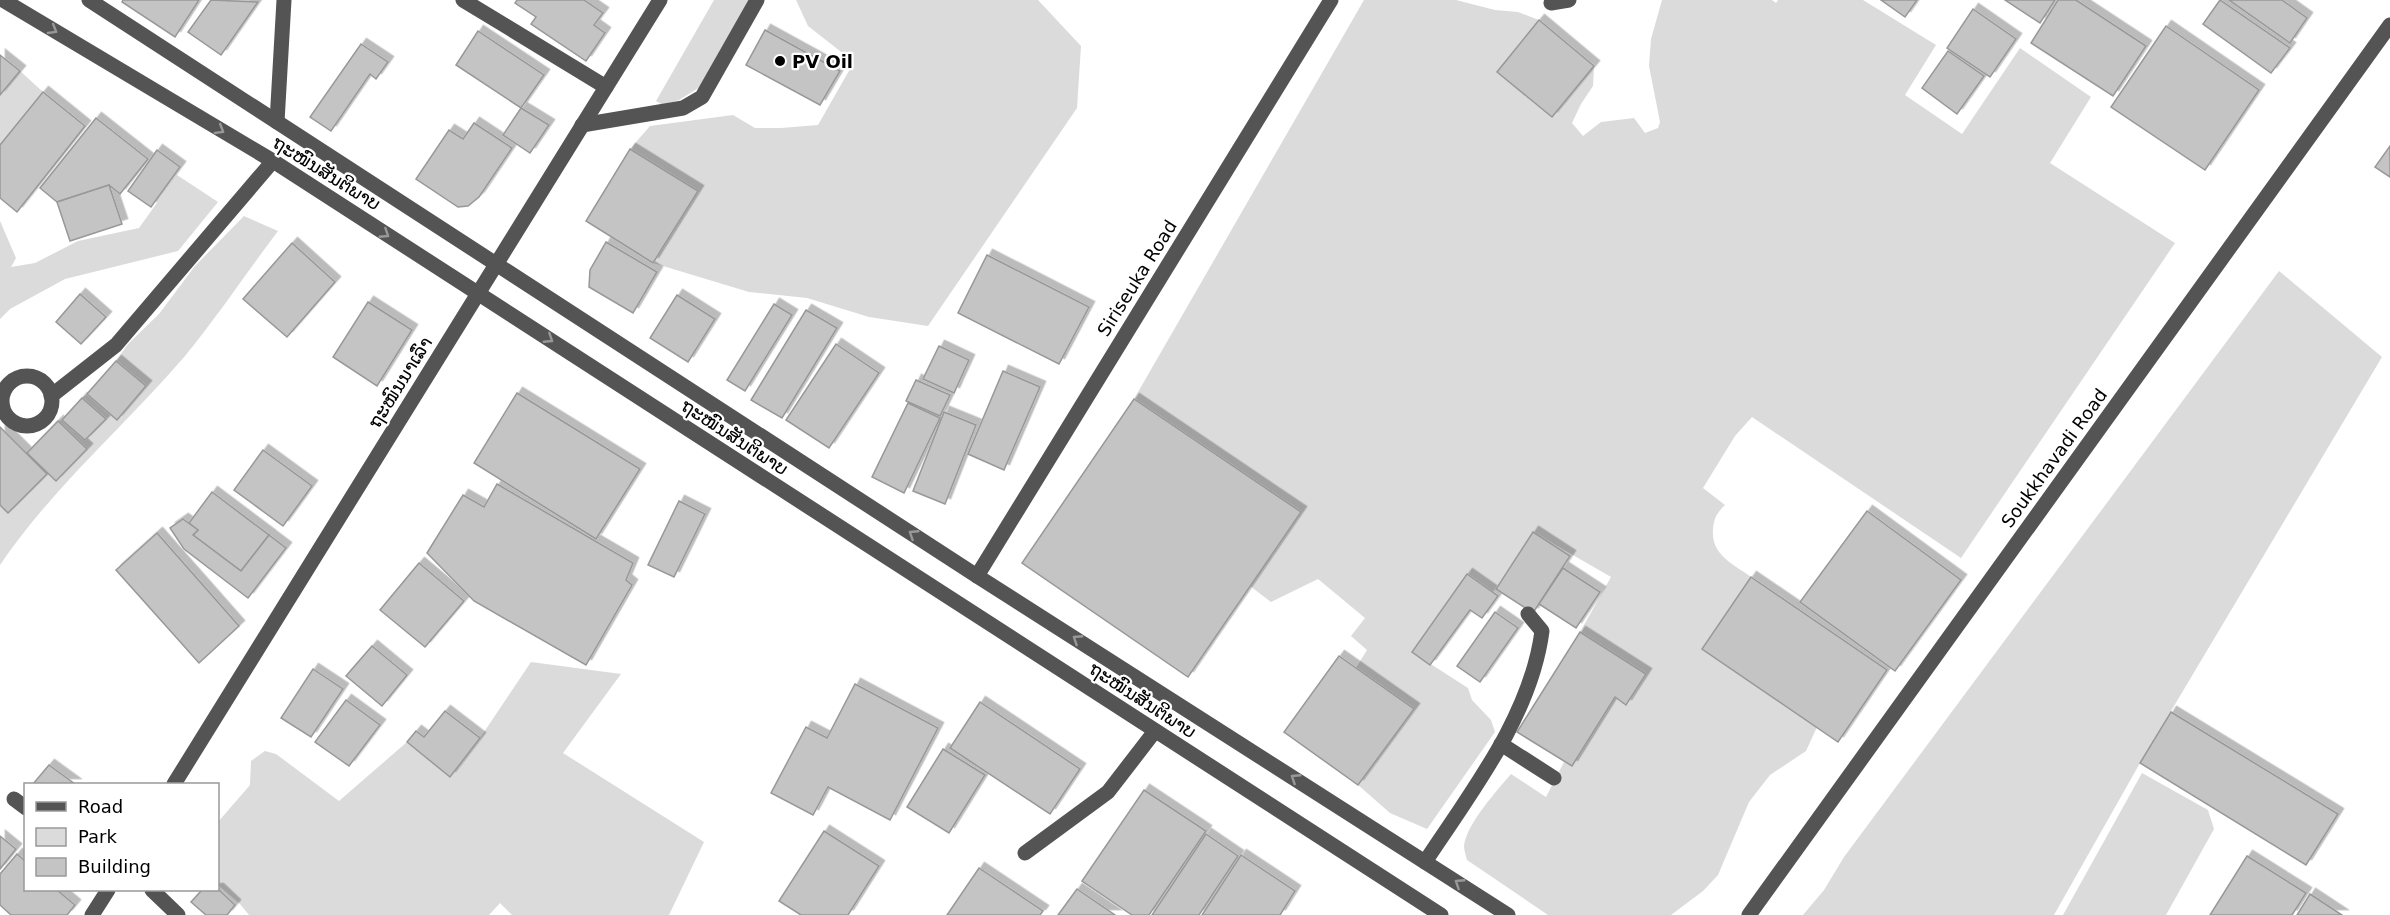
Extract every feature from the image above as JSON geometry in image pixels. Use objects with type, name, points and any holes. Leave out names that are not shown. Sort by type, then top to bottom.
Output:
[{"type":"street","name":"ຖະໜົນສັນຕິພາບ","points":[[3,0],[273,161],[1441,915]]},
{"type":"street","name":"ຖະໜົນສັນຕິພາບ","points":[[89,0],[977,576],[1508,915]]},
{"type":"street","points":[[277,122],[284,0]]},
{"type":"street","points":[[463,0],[606,87]]},
{"type":"street","name":"ຖະໜົນນາເລົ່າ","points":[[175,783],[660,0]]},
{"type":"street","points":[[582,125],[683,108],[702,97],[757,0]]},
{"type":"street","name":"Siriseuka Road","points":[[977,576],[1330,0]]},
{"type":"street","points":[[1551,3],[1569,0]]},
{"type":"street","name":"Soukkhavadi Road","points":[[1749,915],[2390,25]]},
{"type":"street","points":[[51,396],[116,345],[273,161]]},
{"type":"street","points":[[1425,862],[1508,734],[1539,654],[1542,631],[1528,614]]},
{"type":"street","points":[[1025,854],[1108,792],[1155,731]]},
{"type":"street","points":[[1501,744],[1554,778]]},
{"type":"street","points":[[92,915],[107,891]]},
{"type":"street","points":[[153,891],[178,915]]},
{"type":"green space","points":[[714,0],[754,0],[708,82],[679,100],[663,105],[656,101]]},
{"type":"green space","points":[[796,0],[1038,0],[1081,46],[1077,108],[928,326],[869,317],[807,298],[749,292],[653,263],[698,191],[630,149],[650,126],[733,115],[755,128],[818,125],[854,62],[808,26]]},
{"type":"green space","points":[[1364,0],[1456,0],[1495,10],[1518,12],[1539,20],[1497,72],[1552,117],[1594,66],[1593,86],[1572,123],[1583,136],[1601,122],[1634,118],[1645,133],[1658,128],[1660,122],[1649,66],[1651,39],[1662,0],[1772,0],[1776,3],[1778,0],[1863,0],[1936,45],[1905,95],[1962,134],[2020,48],[2091,97],[2050,163],[2175,243],[1961,558],[1752,417],[1735,436],[1703,488],[1725,505],[1714,522],[1713,539],[1719,552],[1751,577],[1702,649],[1817,727],[1806,751],[1770,775],[1749,802],[1718,875],[1703,891],[1671,915],[1548,915],[1467,860],[1464,849],[1466,837],[1476,818],[1511,774],[1546,797],[1564,762],[1572,766],[1615,697],[1627,705],[1646,674],[1580,632],[1611,577],[1533,532],[1493,592],[1467,574],[1412,652],[1468,688],[1472,700],[1491,720],[1495,732],[1427,829],[1390,813],[1358,785],[1414,709],[1356,668],[1367,650],[1351,636],[1365,618],[1318,579],[1271,602],[1250,586],[1300,512],[1134,399]]},
{"type":"green space","points":[[20,71],[43,92],[0,145],[0,95]]},
{"type":"green space","points":[[177,175],[218,202],[178,251],[65,279],[10,309],[0,319],[0,221],[16,258],[11,267],[35,263],[78,241],[139,228]]},
{"type":"green space","points":[[244,216],[278,231],[185,356],[42,510],[0,565],[0,505],[8,513],[27,454],[57,480],[87,449],[58,421],[62,420],[86,440],[105,419],[82,398],[87,394],[117,420],[145,387],[116,361],[128,344],[159,314],[195,266]]},
{"type":"green space","points":[[2279,271],[2382,357],[2140,763],[2054,915],[1803,915],[1824,890],[1844,857]]},
{"type":"green space","points":[[531,662],[621,674],[563,753],[704,842],[669,915],[512,915],[500,903],[489,915],[249,915],[219,886],[219,821],[250,785],[251,761],[265,751],[276,754],[339,801],[407,742],[450,776],[480,738]]},
{"type":"green space","points":[[2142,773],[2208,810],[2214,829],[2166,915],[2063,915]]},
{"type":"building","points":[[123,0],[199,0],[175,37],[122,2]]},
{"type":"building","points":[[211,0],[258,2],[221,55],[188,32]]},
{"type":"building","points":[[517,0],[584,0],[603,13],[594,25],[605,33],[586,61],[531,24],[536,17],[515,3]]},
{"type":"building","points":[[1881,0],[1917,0],[1905,17]]},
{"type":"building","points":[[2005,0],[2055,0],[2040,23]]},
{"type":"building","points":[[2058,0],[2076,0],[2146,46],[2113,96],[2031,43]]},
{"type":"building","points":[[2220,0],[2290,48],[2271,73],[2203,24]]},
{"type":"building","points":[[2229,0],[2282,0],[2307,18],[2290,43]]},
{"type":"building","points":[[1973,9],[2016,39],[1990,77],[1947,48]]},
{"type":"building","points":[[1539,20],[1594,66],[1552,117],[1497,72]]},
{"type":"building","points":[[2166,26],[2259,90],[2205,170],[2111,107]]},
{"type":"building","points":[[765,30],[840,71],[820,105],[746,65]]},
{"type":"building","points":[[478,31],[544,75],[521,108],[456,65]]},
{"type":"building","points":[[361,44],[388,62],[376,79],[370,74],[331,131],[310,117]]},
{"type":"building","points":[[1948,51],[1984,76],[1957,114],[1922,88]]},
{"type":"building","points":[[0,55],[20,71],[0,95]]},
{"type":"building","points":[[43,92],[85,126],[17,212],[0,198],[0,145]]},
{"type":"building","points":[[521,108],[549,125],[530,153],[503,135]]},
{"type":"building","points":[[96,118],[148,159],[120,194],[109,185],[57,202],[40,188]]},
{"type":"building","points":[[474,123],[512,148],[479,197],[468,206],[458,207],[416,179],[449,130],[463,139]]},
{"type":"building","points":[[2390,146],[2390,177],[2375,167]]},
{"type":"building","points":[[630,149],[698,191],[653,263],[586,221]]},
{"type":"building","points":[[157,150],[180,167],[151,207],[128,191]]},
{"type":"building","points":[[109,185],[122,224],[70,241],[57,202]]},
{"type":"building","points":[[606,242],[657,272],[633,313],[589,287],[590,270]]},
{"type":"building","points":[[292,243],[335,282],[287,337],[243,299]]},
{"type":"building","points":[[987,255],[1089,307],[1059,364],[958,313]]},
{"type":"building","points":[[80,294],[106,317],[81,344],[56,322]]},
{"type":"building","points":[[677,295],[715,319],[688,362],[650,338]]},
{"type":"building","points":[[368,302],[412,330],[377,386],[333,357]]},
{"type":"building","points":[[774,304],[792,315],[745,391],[727,380]]},
{"type":"building","points":[[806,310],[837,328],[782,418],[751,400]]},
{"type":"building","points":[[836,344],[879,373],[829,448],[786,420]]},
{"type":"building","points":[[939,346],[969,360],[954,393],[923,379]]},
{"type":"building","points":[[116,361],[146,386],[117,420],[87,394]]},
{"type":"building","points":[[1003,371],[1040,387],[1004,470],[968,454]]},
{"type":"building","points":[[916,380],[950,395],[940,416],[906,401]]},
{"type":"building","points":[[517,393],[640,469],[596,539],[474,463]]},
{"type":"building","points":[[82,398],[106,419],[85,440],[62,420]]},
{"type":"building","points":[[1134,399],[1301,512],[1188,677],[1022,563]]},
{"type":"building","points":[[908,403],[940,418],[904,493],[872,477]]},
{"type":"building","points":[[944,412],[976,425],[945,504],[913,491]]},
{"type":"building","points":[[58,421],[87,449],[56,481],[27,453]]},
{"type":"building","points":[[0,427],[47,474],[8,513],[0,505]]},
{"type":"building","points":[[263,450],[312,486],[283,526],[234,490]]},
{"type":"building","points":[[497,484],[633,563],[626,580],[632,585],[586,665],[474,601],[427,553],[463,495],[484,507]]},
{"type":"building","points":[[212,492],[269,535],[241,571],[193,535],[198,530],[189,523]]},
{"type":"building","points":[[679,501],[705,514],[674,577],[648,565]]},
{"type":"building","points":[[1867,511],[1961,580],[1895,671],[1800,602]]},
{"type":"building","points":[[183,519],[198,530],[193,535],[241,571],[269,535],[286,548],[248,598],[184,549],[170,528]]},
{"type":"building","points":[[1533,532],[1570,556],[1533,613],[1496,589]]},
{"type":"building","points":[[157,533],[239,626],[199,663],[116,570]]},
{"type":"building","points":[[419,563],[464,601],[425,647],[380,610]]},
{"type":"building","points":[[1563,568],[1600,592],[1576,628],[1539,604]]},
{"type":"building","points":[[1467,574],[1498,596],[1482,618],[1470,610],[1430,665],[1412,652]]},
{"type":"building","points":[[1751,577],[1887,670],[1838,742],[1702,649]]},
{"type":"building","points":[[1495,612],[1518,628],[1480,682],[1457,666]]},
{"type":"building","points":[[1580,632],[1646,674],[1626,705],[1615,697],[1572,766],[1517,732]]},
{"type":"building","points":[[372,646],[407,675],[382,706],[346,676]]},
{"type":"building","points":[[1339,656],[1414,709],[1358,785],[1284,732]]},
{"type":"building","points":[[313,669],[343,689],[311,737],[281,718]]},
{"type":"building","points":[[855,684],[938,728],[890,820],[828,787],[813,815],[771,793],[806,727],[827,738]]},
{"type":"building","points":[[346,700],[380,725],[349,766],[315,742]]},
{"type":"building","points":[[980,702],[1080,769],[1050,814],[950,748]]},
{"type":"building","points":[[445,711],[480,738],[450,777],[407,742],[416,731],[424,737]]},
{"type":"building","points":[[2171,712],[2338,814],[2306,865],[2140,763]]},
{"type":"building","points":[[943,749],[985,775],[949,833],[907,807]]},
{"type":"building","points":[[49,765],[74,783],[34,783]]},
{"type":"building","points":[[1144,790],[1206,831],[1149,915],[1132,915],[1082,881]]},
{"type":"building","points":[[824,831],[879,866],[848,915],[801,915],[779,901]]},
{"type":"building","points":[[1206,834],[1238,856],[1199,915],[1152,915]]},
{"type":"building","points":[[0,836],[16,849],[0,869]]},
{"type":"building","points":[[17,854],[24,860],[24,891],[58,891],[75,905],[67,915],[11,915],[0,905],[0,874]]},
{"type":"building","points":[[1241,855],[1295,891],[1280,915],[1202,915]]},
{"type":"building","points":[[2247,856],[2306,893],[2292,915],[2210,915]]},
{"type":"building","points":[[979,868],[1043,911],[1040,915],[947,915]]},
{"type":"building","points":[[1077,889],[1115,915],[1058,915]]},
{"type":"building","points":[[219,890],[235,905],[227,915],[206,915],[191,902],[201,891]]},
{"type":"building","points":[[2310,894],[2342,915],[2297,915]]},
{"type":"place","name":"PV Oil","points":[[780,61]]}]
